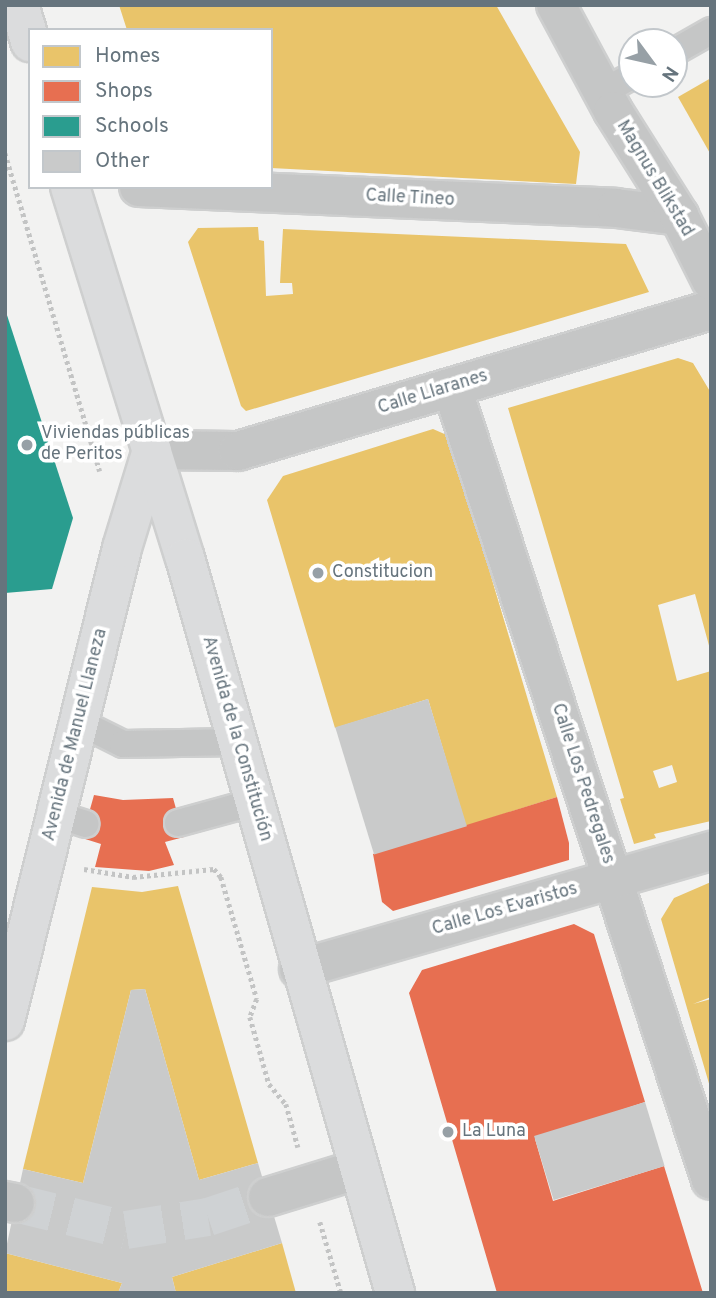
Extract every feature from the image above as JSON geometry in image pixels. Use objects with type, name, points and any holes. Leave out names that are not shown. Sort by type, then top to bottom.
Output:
[{"type":"main road","points":[[19,5],[28,35]]},
{"type":"main road","name":"Avenida de la Constitución","points":[[71,189],[152,450],[238,742],[299,969],[395,1293]]},
{"type":"main road","name":"Avenida de Manuel Llaneza","points":[[5,1021],[70,819],[79,722],[122,548],[152,450]]},
{"type":"street","name":"Magnus Blikstad","points":[[556,5],[618,84]]},
{"type":"street","name":"Magnus Blikstad","points":[[625,98],[711,280]]},
{"type":"street","name":"Calle Tineo","points":[[184,189],[616,208],[680,216]]},
{"type":"street","name":"Calle Llaranes","points":[[152,450],[238,451],[711,310]]},
{"type":"street","name":"Calle Los Pedregales","points":[[452,388],[711,1180]]},
{"type":"street","name":"Calle Los Evaristos","points":[[299,969],[711,851]]},
{"type":"street","points":[[268,1197],[359,1169]]},
{"type":"lane","points":[[688,43],[711,30]]},
{"type":"lane","points":[[79,722],[122,744],[238,742]]},
{"type":"lane","points":[[178,823],[255,802]]},
{"type":"building: Homes","points":[[119,5],[496,5],[580,152],[576,184],[273,168],[273,28],[126,28]]},
{"type":"building: Homes","points":[[711,78],[711,155],[679,98],[688,98],[688,91]]},
{"type":"building: Homes","points":[[258,227],[259,240],[264,241],[266,296],[293,294],[292,283],[280,283],[283,229],[626,244],[649,292],[246,411],[241,406],[188,242],[198,228]]},
{"type":"building: Homes","points":[[678,358],[693,363],[711,393],[711,653],[695,594],[658,605],[677,681],[711,671],[711,821],[654,834],[656,838],[634,844],[620,799],[624,798],[508,408]],"holes":[[[672,765],[677,782],[659,788],[653,771]]]},
{"type":"building: Homes","points":[[433,429],[449,436],[557,797],[466,826],[428,699],[335,728],[267,500],[283,476]]},
{"type":"building: Homes","points":[[711,882],[711,997],[693,1004],[711,999],[710,1087],[661,919],[674,898]]},
{"type":"building: Homes","points":[[178,886],[258,1163],[199,1180],[145,989],[131,990],[83,1183],[23,1169],[92,887],[142,892]]},
{"type":"building: Homes","points":[[282,1243],[296,1293],[176,1293],[172,1277]]},
{"type":"building: Homes","points":[[5,1253],[122,1283],[118,1293],[5,1293]]},
{"type":"building: Shops","points":[[94,795],[123,800],[173,798],[184,837],[165,842],[174,865],[149,871],[95,867],[101,844],[82,838]]},
{"type":"building: Shops","points":[[557,797],[569,843],[569,860],[393,911],[382,902],[373,854]]},
{"type":"building: Shops","points":[[574,924],[594,934],[645,1102],[535,1139],[553,1201],[664,1166],[703,1293],[497,1293],[409,993],[422,970]]},
{"type":"building: Schools","name":"Viviendas públicas de Peritos","points":[[5,309],[73,518],[52,589],[5,593]]},
{"type":"building: Other","points":[[428,699],[467,826],[374,855],[335,727]]},
{"type":"building: Other","points":[[145,989],[199,1180],[258,1163],[282,1243],[172,1277],[176,1293],[118,1293],[122,1283],[5,1253],[23,1169],[83,1183],[131,990]]},
{"type":"building: Other","points":[[645,1102],[665,1166],[554,1200],[534,1136]]},
{"type":"tunnel","points":[[15,1203],[126,1230],[208,1217],[268,1197]]},
{"type":"place","name":"Viviendas públicas de Peritos","points":[[27,445]]},
{"type":"place","name":"Constitucion","points":[[318,573]]},
{"type":"place","name":"La Luna","points":[[448,1132]]}]
